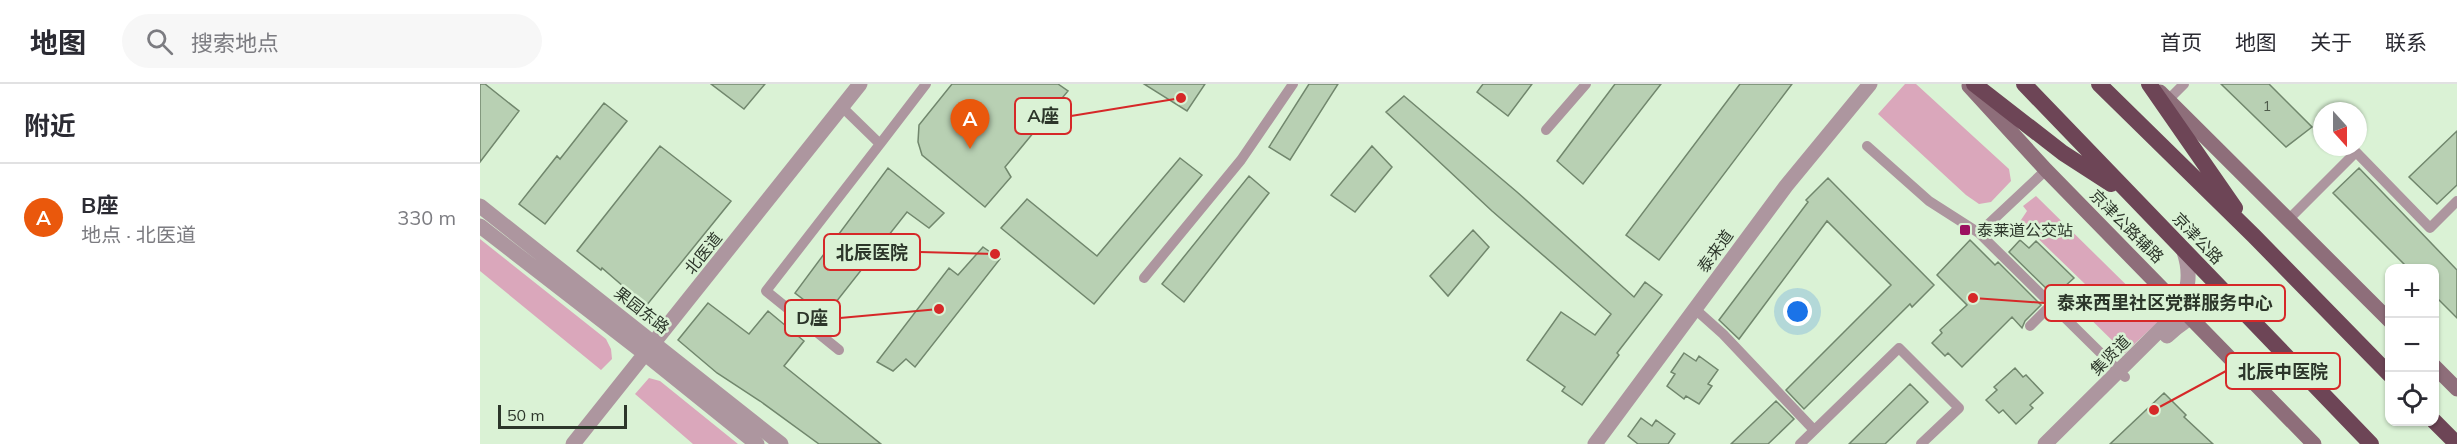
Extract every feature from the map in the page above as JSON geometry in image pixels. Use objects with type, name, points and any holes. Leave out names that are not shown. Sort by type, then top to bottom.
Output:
[{"type":"highway","points":[[1974,84],[2063,153],[2138,202]]},
{"type":"highway","name":"京津公路","points":[[2024,84],[2371,444]]},
{"type":"highway","points":[[2099,84],[2254,236],[2387,372]]},
{"type":"highway","points":[[2150,84],[2254,236]]},
{"type":"highway","points":[[2439,426],[2457,444]]},
{"type":"main road","name":"京津公路辅路","points":[[1967,84],[2046,170],[2314,444]]},
{"type":"main road","points":[[2150,84],[2387,318]]},
{"type":"main road","points":[[2439,371],[2457,389]]},
{"type":"street","name":"北医道","points":[[573,444],[860,84]]},
{"type":"street","name":"泰来道","points":[[1595,444],[1786,186],[1870,84]]},
{"type":"street","name":"果园东路","points":[[480,206],[649,348],[757,444]]},
{"type":"street","name":"果园东路","points":[[480,226],[781,444]]},
{"type":"street","name":"集贤道","points":[[2183,249],[2189,273],[2186,312]]},
{"type":"street","name":"集贤道","points":[[2058,444],[2169,322],[2186,312],[2220,307],[2245,312]]},
{"type":"street","name":"集贤道","points":[[2045,444],[2122,375]]},
{"type":"lane","points":[[839,350],[766,291],[926,84]]},
{"type":"lane","points":[[1144,278],[1241,160],[1293,84]]},
{"type":"lane","points":[[1546,130],[1586,84]]},
{"type":"lane","points":[[2168,100],[2184,84]]},
{"type":"lane","points":[[842,107],[880,144]]},
{"type":"lane","points":[[1867,146],[1929,201],[1979,233],[2122,375]]},
{"type":"lane","points":[[2287,221],[2356,152],[2430,228],[2457,201]]},
{"type":"lane","points":[[1979,233],[2046,170]]},
{"type":"lane","points":[[2030,326],[2052,304]]},
{"type":"lane","points":[[1695,309],[1723,334],[1814,430]]},
{"type":"lane","points":[[1800,444],[1899,348],[1959,408],[1921,444]]},
{"type":"shaded area","points":[[1905,84],[1916,84],[2009,169],[2011,181],[1991,202],[1979,204],[1966,195],[1878,114]]},
{"type":"shaded area","points":[[2036,196],[2161,319],[2125,353],[2071,300],[2085,284],[2027,228],[2018,236],[2013,232],[2027,211],[2023,206]]},
{"type":"shaded area","points":[[480,239],[606,339],[611,349],[612,359],[601,370],[480,271]]},
{"type":"shaded area","points":[[649,378],[660,381],[738,444],[693,444],[635,394]]},
{"type":"building","points":[[480,84],[485,84],[519,111],[480,162]]},
{"type":"building","points":[[711,84],[765,84],[744,109]]},
{"type":"building","points":[[952,84],[1058,84],[1068,91],[1005,167],[1011,177],[985,207],[922,155],[918,142],[919,125]]},
{"type":"building","points":[[1144,84],[1205,84],[1187,111]]},
{"type":"building","points":[[1309,84],[1338,84],[1290,160],[1269,147]]},
{"type":"building","points":[[1483,84],[1532,84],[1508,116],[1477,92]]},
{"type":"building","points":[[1615,84],[1661,84],[1583,184],[1557,161]]},
{"type":"building","points":[[1740,84],[1792,84],[1659,260],[1626,235]]},
{"type":"building","points":[[2221,84],[2269,84],[2312,127],[2286,147]]},
{"type":"building","points":[[1404,96],[1517,192],[1634,297],[1645,282],[1662,295],[1617,353],[1619,355],[1582,405],[1562,391],[1565,387],[1527,360],[1561,312],[1595,335],[1611,314],[1492,211],[1386,112]]},
{"type":"building","points":[[604,103],[627,121],[545,224],[519,204],[557,156],[560,159]]},
{"type":"building","points":[[2457,131],[2457,185],[2437,204],[2409,177]]},
{"type":"building","points":[[660,146],[731,201],[646,306],[602,268],[601,270],[577,251]]},
{"type":"building","points":[[1372,146],[1392,167],[1355,212],[1331,195]]},
{"type":"building","points":[[1180,158],[1202,175],[1094,304],[1001,228],[1027,199],[1097,256]]},
{"type":"building","points":[[888,168],[944,213],[929,228],[907,212],[825,316],[795,293]]},
{"type":"building","points":[[2359,168],[2457,270],[2457,318],[2439,300],[2439,264],[2404,264],[2333,193]]},
{"type":"building","points":[[1249,176],[1269,193],[1184,302],[1162,284]]},
{"type":"building","points":[[1828,178],[1934,285],[1912,307],[1910,304],[1804,409],[1786,390],[1891,285],[1827,221],[1739,339],[1719,320],[1808,202],[1806,200]]},
{"type":"building","points":[[1473,230],[1489,247],[1448,296],[1430,276]]},
{"type":"building","points":[[1970,240],[1995,265],[1998,262],[2041,305],[2025,321],[2022,328],[2012,317],[1962,367],[1948,353],[1945,356],[1932,343],[1942,333],[1940,330],[1967,305],[1937,275]]},
{"type":"building","points":[[2020,240],[2029,248],[2036,241],[2074,278],[2054,296],[2009,252]]},
{"type":"building","points":[[983,247],[1000,259],[915,367],[906,359],[893,371],[877,362],[949,268],[958,275]]},
{"type":"building","points":[[708,303],[749,334],[768,311],[804,341],[784,366],[881,444],[819,444],[717,373],[678,340]]},
{"type":"building","points":[[1684,353],[1696,361],[1699,356],[1718,370],[1708,384],[1712,386],[1699,404],[1686,396],[1684,399],[1667,386],[1675,374],[1671,372]]},
{"type":"building","points":[[2015,368],[2023,377],[2026,375],[2043,393],[2030,405],[2033,408],[2016,424],[2003,410],[1999,413],[1986,400],[1997,390],[1994,387]]},
{"type":"building","points":[[1910,384],[1928,402],[1885,444],[1849,444]]},
{"type":"building","points":[[2164,393],[2186,415],[2184,417],[2213,444],[2110,444]]},
{"type":"building","points":[[1776,401],[1794,419],[1768,444],[1731,444]]},
{"type":"building","points":[[1641,418],[1652,426],[1656,420],[1675,434],[1668,444],[1638,444],[1628,436]]},
{"type":"place","name":"A座","points":[[1181,98]]},
{"type":"place","name":"B座","points":[[970,149]]},
{"type":"place","name":"泰莱道公交站","points":[[1965,230]]},
{"type":"place","name":"北辰医院","points":[[995,254]]},
{"type":"place","name":"泰来西里社区党群服务中心","points":[[1973,298]]},
{"type":"place","name":"D座","points":[[939,309]]},
{"type":"place","name":"北辰中医院","points":[[2154,410]]}]
